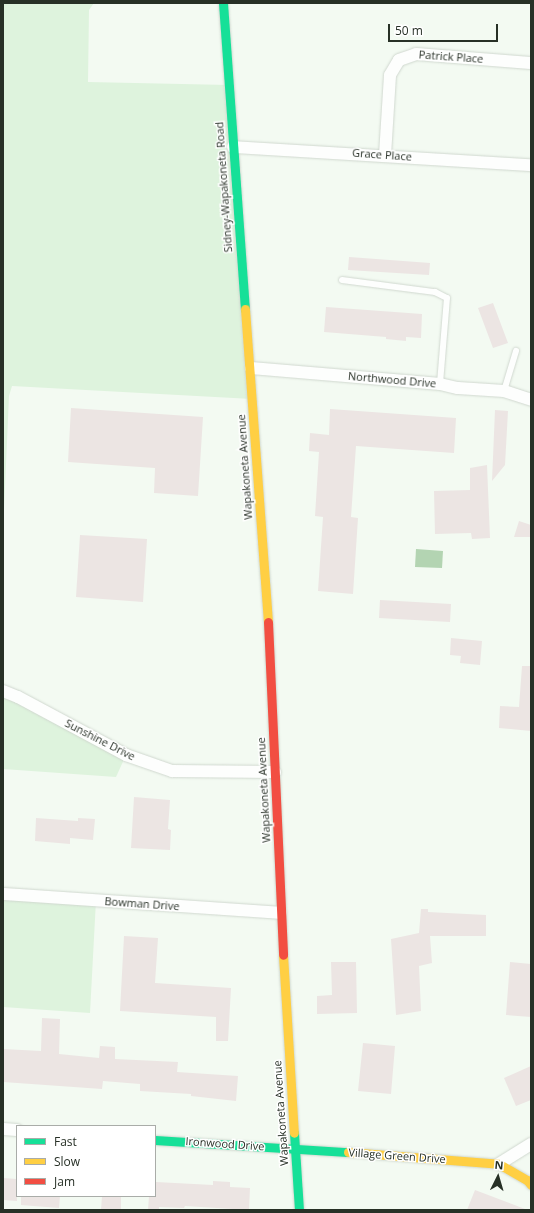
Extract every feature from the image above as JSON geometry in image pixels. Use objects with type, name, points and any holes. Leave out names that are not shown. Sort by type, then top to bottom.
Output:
[{"type":"main road","name":"Sidney-Wapakoneta Road","points":[[223,3],[251,368]]},
{"type":"main road","name":"Wapakoneta Avenue","points":[[251,368],[271,660],[280,913],[299,1210]]},
{"type":"main road","name":"Ironwood Drive","points":[[156,1140],[296,1149]]},
{"type":"main road","name":"Village Green Drive","points":[[296,1149],[499,1164],[527,1180],[531,1184]]},
{"type":"street","name":"Patrick Place","points":[[385,156],[390,75],[399,60],[416,54],[531,62]]},
{"type":"street","name":"Grace Place","points":[[233,147],[531,165]]},
{"type":"street","name":"Northwood Drive","points":[[251,368],[504,391],[531,400]]},
{"type":"street","name":"Sunshine Drive","points":[[3,691],[18,697],[126,755],[172,771],[275,772]]},
{"type":"street","name":"Bowman Drive","points":[[3,894],[280,913]]},
{"type":"street","points":[[3,1129],[16,1130]]},
{"type":"street","points":[[499,1164],[531,1144]]},
{"type":"lane","points":[[342,280],[435,292],[446,298],[440,384]]},
{"type":"lane","points":[[504,391],[516,351]]},
{"type":"shaded area","points":[[3,3],[94,3],[89,10],[88,82],[229,85],[252,399],[12,386],[9,396],[3,533]]},
{"type":"shaded area","points":[[416,549],[443,551],[442,568],[415,567]]},
{"type":"shaded area","points":[[3,691],[126,755],[116,777],[3,769]]},
{"type":"shaded area","points":[[3,894],[96,900],[90,1013],[3,1007]]},
{"type":"building","points":[[349,257],[430,263],[429,275],[348,270]]},
{"type":"building","points":[[493,303],[508,343],[493,348],[478,308]]},
{"type":"building","points":[[326,307],[422,314],[421,338],[406,337],[406,341],[386,339],[386,337],[324,332]]},
{"type":"building","points":[[71,408],[203,417],[198,496],[154,493],[155,468],[68,462]]},
{"type":"building","points":[[330,409],[456,418],[454,453],[356,446],[351,517],[358,518],[353,594],[318,591],[323,517],[315,516],[319,452],[309,451],[310,433],[329,435]]},
{"type":"building","points":[[495,410],[508,411],[505,465],[492,481]]},
{"type":"building","points":[[487,465],[490,538],[472,539],[471,533],[435,534],[434,491],[470,490],[470,468]]},
{"type":"building","points":[[519,521],[531,525],[531,537],[514,537]]},
{"type":"building","points":[[80,535],[147,539],[143,602],[76,597]]},
{"type":"building","points":[[380,600],[451,604],[450,622],[379,618]]},
{"type":"building","points":[[451,638],[482,641],[480,665],[460,663],[461,656],[450,655]]},
{"type":"building","points":[[522,666],[531,666],[531,731],[499,728],[500,706],[519,707]]},
{"type":"building","points":[[134,797],[170,800],[168,829],[171,830],[170,850],[131,848]]},
{"type":"building","points":[[36,818],[78,821],[78,818],[95,819],[93,840],[70,838],[70,844],[35,841]]},
{"type":"building","points":[[421,909],[428,909],[428,912],[486,915],[486,936],[430,936],[432,963],[419,966],[421,1011],[396,1015],[391,939],[419,933]]},
{"type":"building","points":[[124,936],[158,938],[155,983],[231,988],[228,1041],[216,1041],[216,1017],[120,1011]]},
{"type":"building","points":[[331,962],[356,962],[357,1013],[317,1014],[317,996],[332,995]]},
{"type":"building","points":[[510,962],[531,964],[531,1017],[506,1015]]},
{"type":"building","points":[[42,1018],[60,1019],[59,1054],[99,1058],[100,1046],[115,1047],[115,1059],[178,1062],[177,1072],[238,1076],[236,1101],[191,1096],[191,1094],[140,1091],[140,1084],[103,1081],[102,1089],[3,1082],[3,1049],[41,1051]]},
{"type":"building","points":[[363,1043],[395,1046],[391,1094],[358,1091]]},
{"type":"building","points":[[531,1066],[531,1100],[516,1106],[504,1078]]},
{"type":"building","points":[[3,1178],[16,1179],[17,1201],[3,1200]]},
{"type":"building","points":[[213,1181],[230,1182],[230,1187],[250,1188],[249,1210],[185,1206],[184,1208],[159,1207],[159,1210],[148,1210],[149,1197],[156,1197],[156,1182],[213,1185]]},
{"type":"building","points":[[475,1190],[525,1209],[467,1210]]},
{"type":"building","points":[[21,1197],[60,1197],[59,1208],[21,1205]]},
{"type":"building","points":[[102,1197],[121,1197],[121,1210],[101,1210]]},
{"type":"traffic: fast","points":[[223,3],[245,309]]},
{"type":"traffic: fast","points":[[294,1133],[299,1210]]},
{"type":"traffic: fast","points":[[156,1140],[348,1152]]},
{"type":"traffic: slow","points":[[245,309],[268,622]]},
{"type":"traffic: slow","points":[[283,955],[294,1133]]},
{"type":"traffic: slow","points":[[348,1152],[499,1164],[527,1180],[531,1185]]},
{"type":"traffic: jam","points":[[268,622],[283,955]]}]
